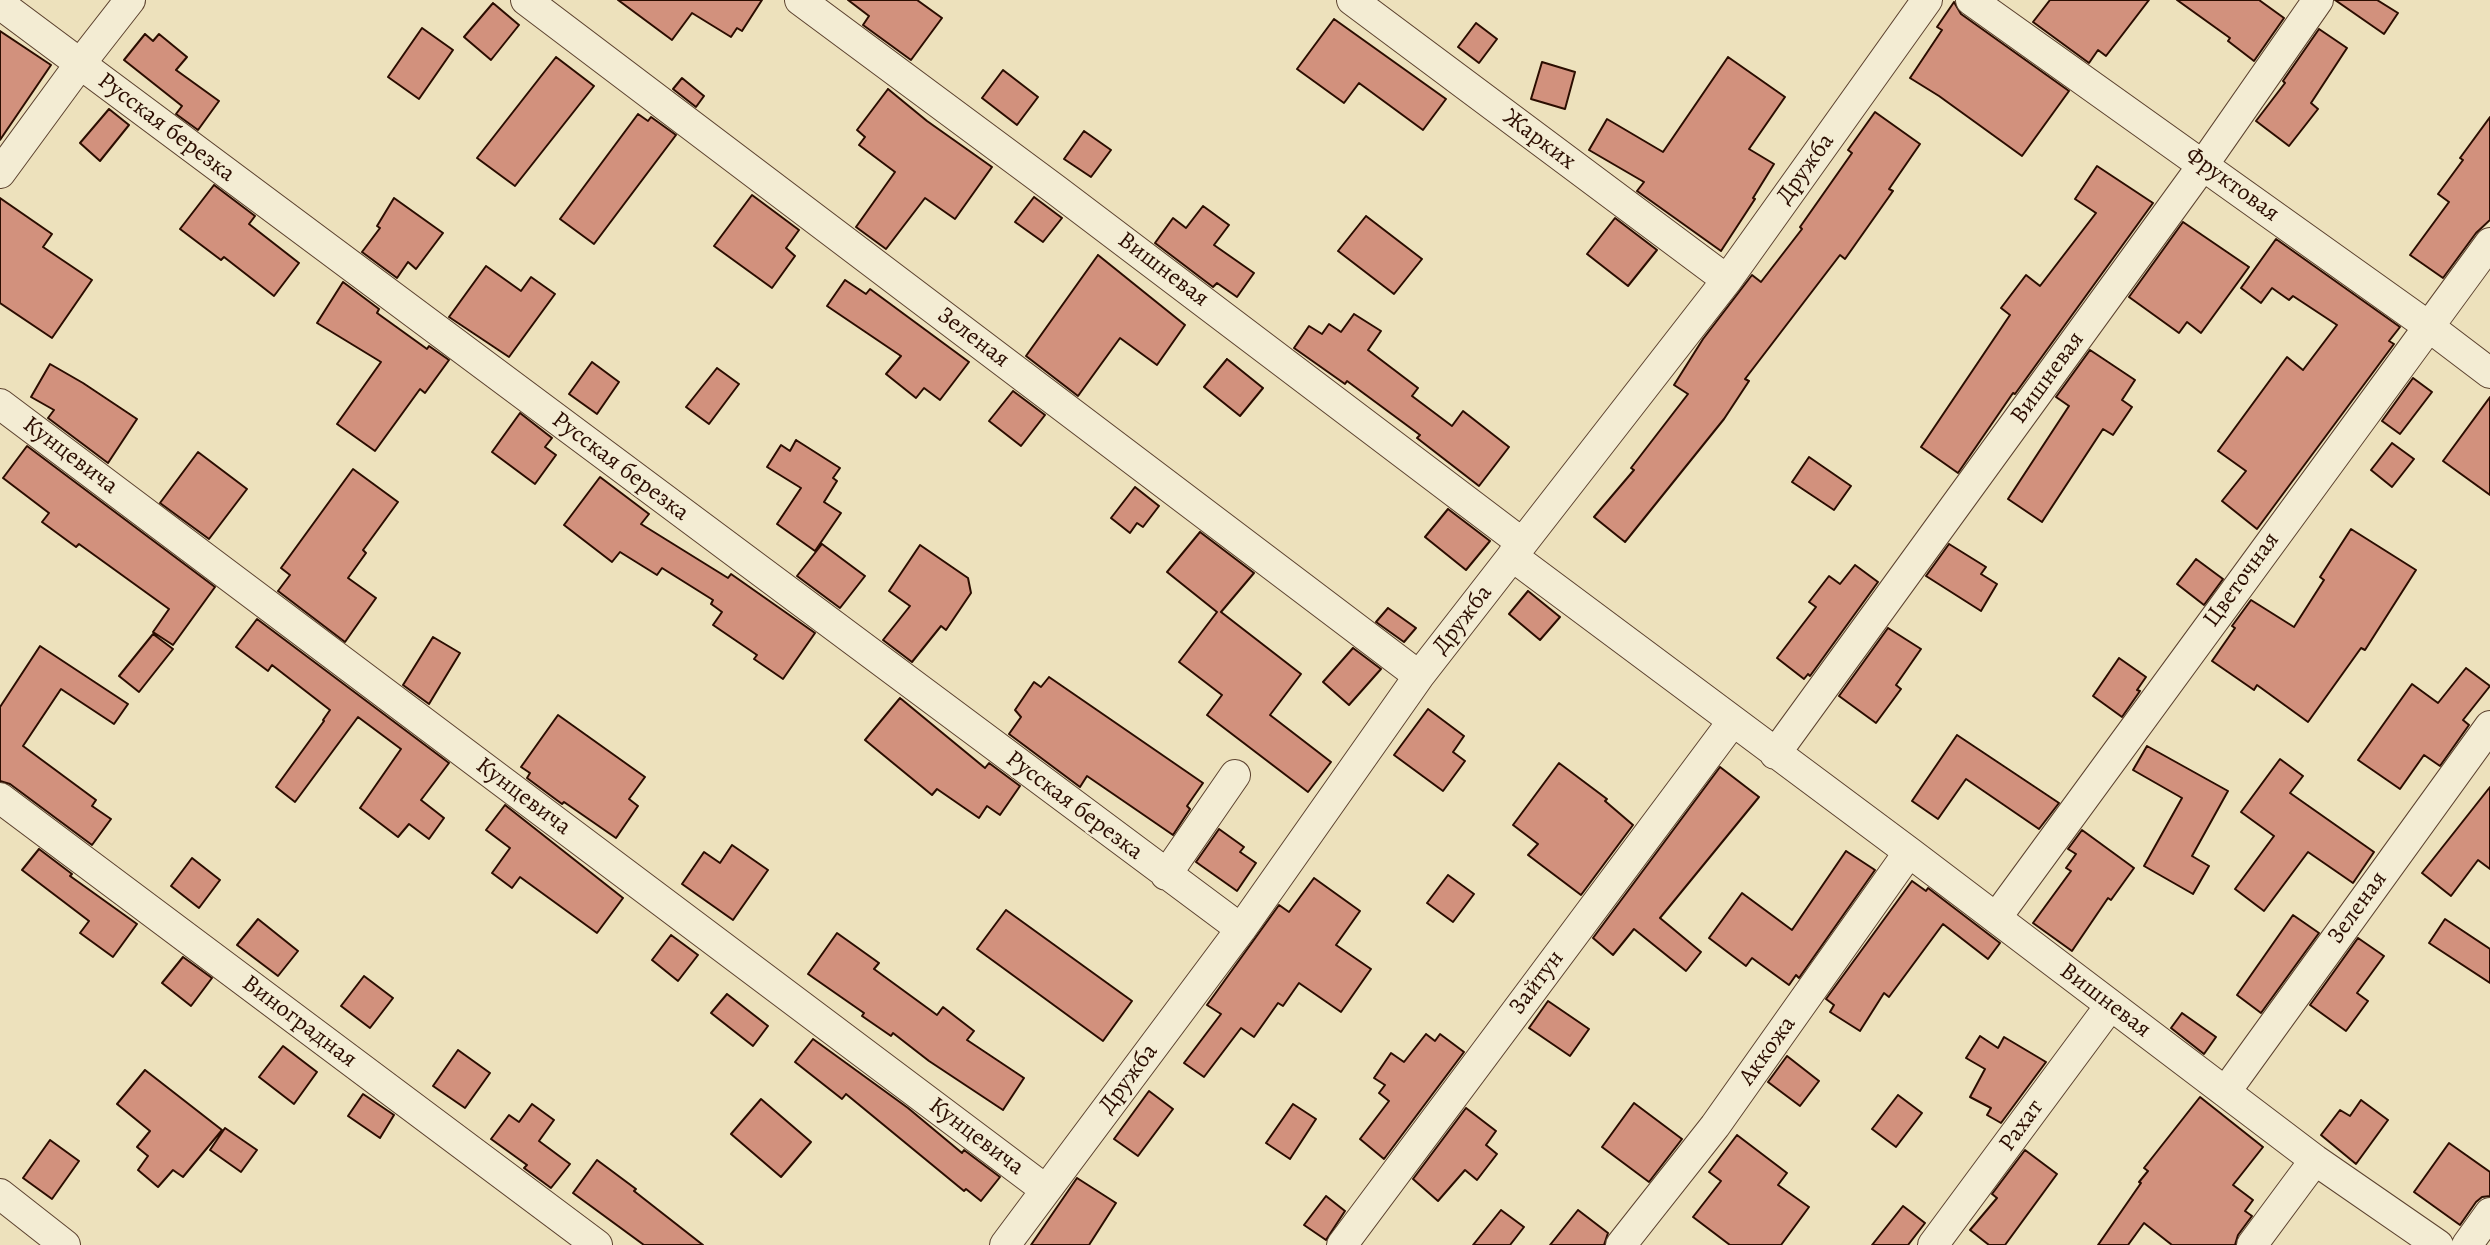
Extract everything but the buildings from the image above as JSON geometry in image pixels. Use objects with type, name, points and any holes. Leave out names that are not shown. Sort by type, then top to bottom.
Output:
[{"type":"street","points":[[0,173],[130,0]]},
{"type":"street","name":"Зеленая","points":[[526,0],[1419,676]]},
{"type":"street","name":"Вишневая","points":[[800,0],[1089,214],[1775,754],[1909,852],[2315,1160],[2438,1245]]},
{"type":"street","name":"Жарких","points":[[1352,0],[1727,280]]},
{"type":"street","name":"Дружба","points":[[1005,1245],[1241,929],[1419,676],[1727,280],[1927,0]]},
{"type":"street","name":"Фруктовая","points":[[1971,0],[2490,373]]},
{"type":"street","name":"Вишневая","points":[[1775,754],[2203,165],[2318,0]]},
{"type":"street","name":"Русская березка","points":[[0,4],[1241,929]]},
{"type":"street","name":"Цветочная","points":[[1996,918],[2490,243]]},
{"type":"street","name":"Кунцевича","points":[[0,404],[1046,1190]]},
{"type":"street","name":"Зайтун","points":[[1342,1245],[1733,721]]},
{"type":"street","name":"Зеленая","points":[[2226,1091],[2490,726]]},
{"type":"street","points":[[1166,875],[1235,775]]},
{"type":"street","name":"Виноградная","points":[[0,798],[597,1245]]},
{"type":"street","name":"Аккожа","points":[[1621,1245],[1715,1126],[1909,852]]},
{"type":"street","name":"Рахат","points":[[1933,1245],[2110,1006]]},
{"type":"street","points":[[2252,1245],[2315,1160]]},
{"type":"street","points":[[0,1194],[65,1245]]},
{"type":"street","points":[[2468,1245],[2490,1213]]}]
